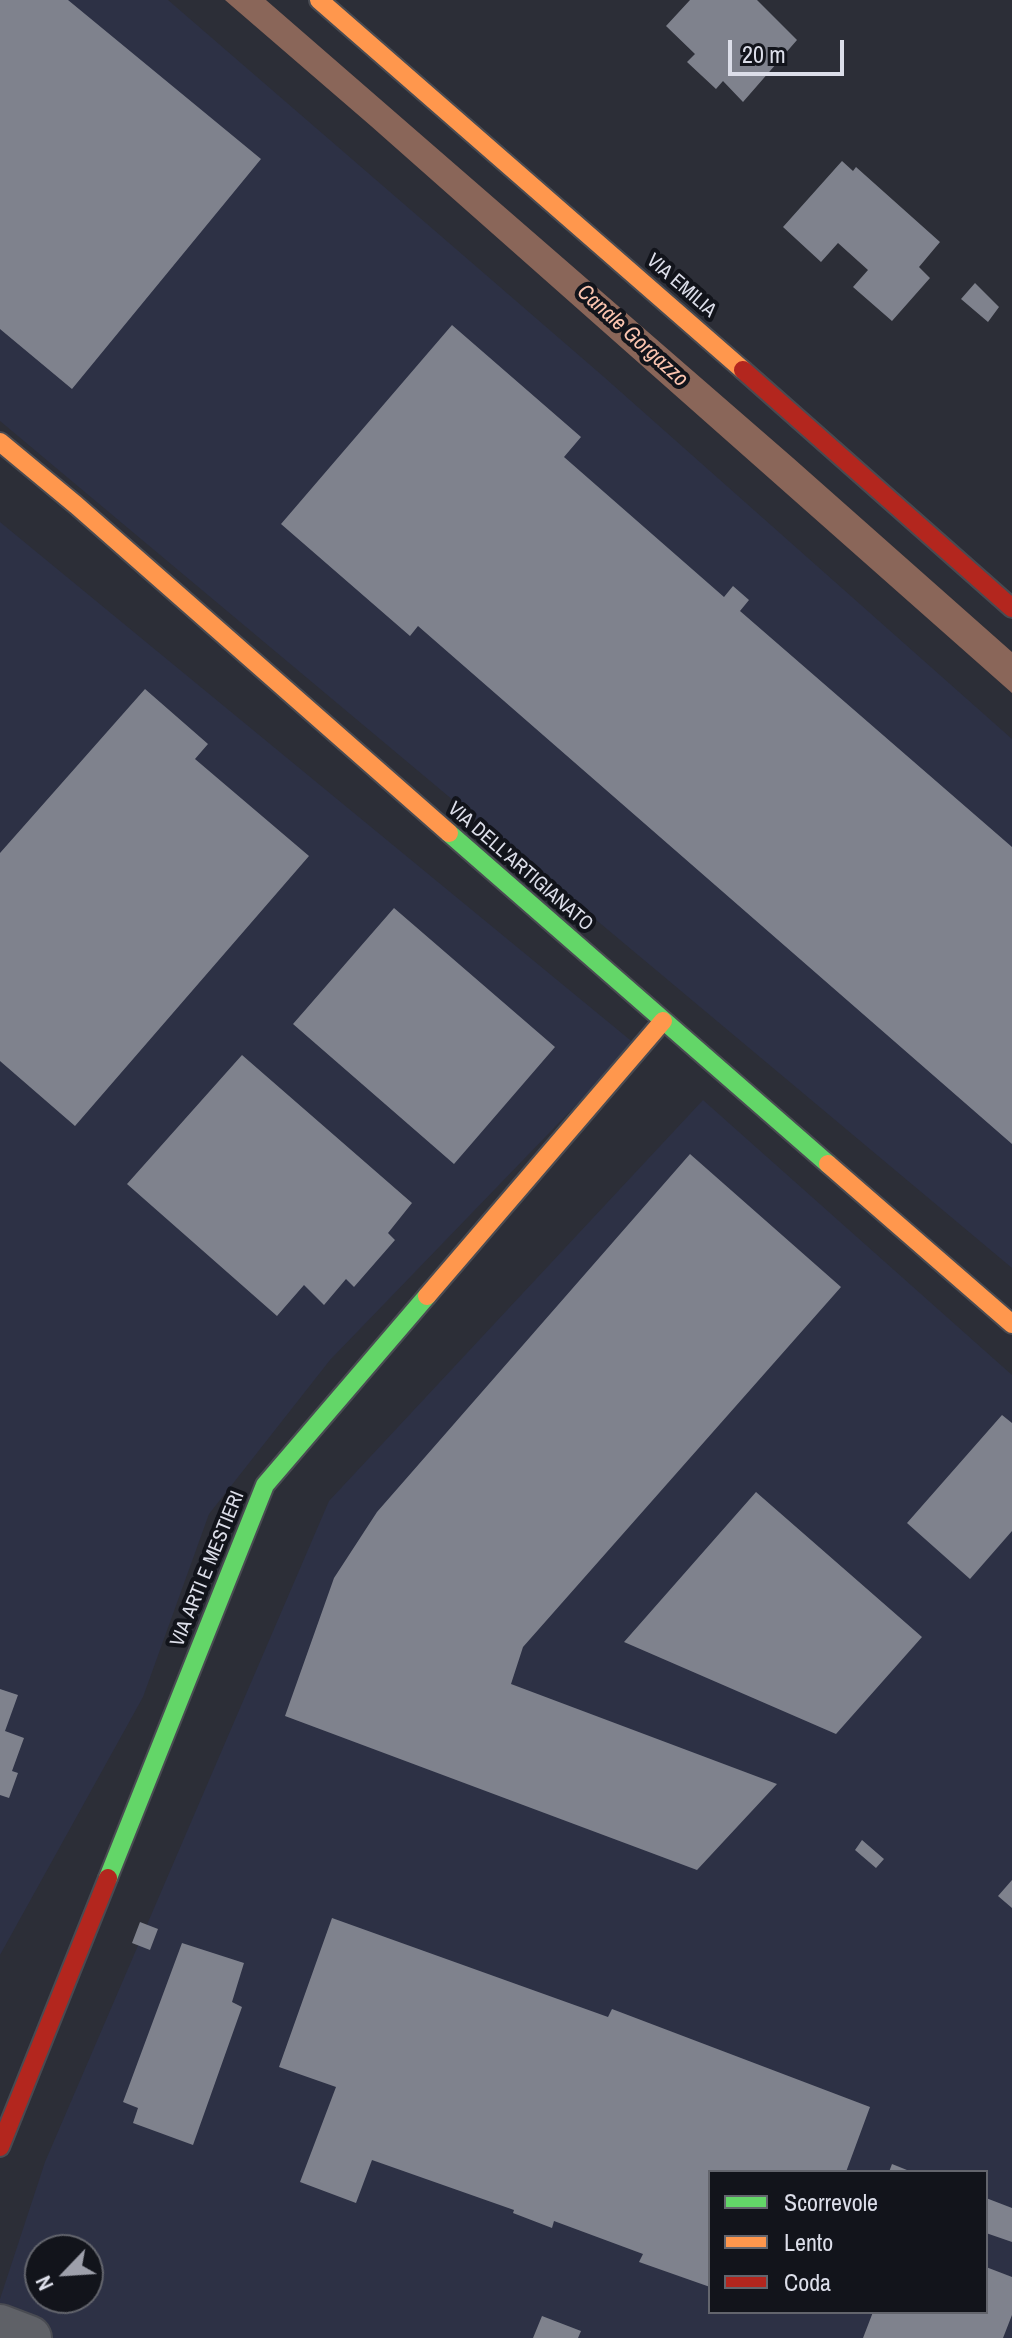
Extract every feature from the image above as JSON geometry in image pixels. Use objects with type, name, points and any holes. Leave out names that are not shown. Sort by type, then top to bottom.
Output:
[{"type":"street","name":"VIA EMILIA","points":[[319,0],[1012,608]]},
{"type":"street","name":"VIA DELL'ARTIGIANATO","points":[[0,442],[76,505],[1012,1324]]},
{"type":"street","name":"VIA ARTI E MESTIERI","points":[[0,2147],[265,1485],[663,1021]]},
{"type":"street","points":[[0,2327],[29,2338]]},
{"type":"shaded area","points":[[0,0],[168,0],[604,377],[1012,739],[1012,1268],[0,421]]},
{"type":"shaded area","points":[[0,522],[635,1044],[330,1360],[209,1514],[143,1697],[0,1955]]},
{"type":"shaded area","points":[[703,1100],[1012,1375],[1012,2338],[40,2338],[0,2322],[0,2299],[45,2162],[329,1501]]},
{"type":"water","name":"Canale Gorgazzo","points":[[225,0],[266,0],[793,458],[1012,652],[1012,693],[371,126]]},
{"type":"building","points":[[0,0],[68,0],[261,159],[72,389],[0,329]]},
{"type":"building","points":[[690,0],[757,0],[797,40],[743,102],[723,81],[716,89],[687,62],[695,54],[666,26]]},
{"type":"building","points":[[842,161],[853,171],[856,167],[940,242],[919,267],[930,278],[892,321],[853,287],[868,270],[838,243],[821,262],[783,227]]},
{"type":"building","points":[[975,283],[999,307],[988,322],[961,299]]},
{"type":"building","points":[[452,325],[581,437],[564,457],[724,597],[733,586],[749,600],[740,611],[1012,847],[1012,1144],[418,626],[410,636],[281,524]]},
{"type":"building","points":[[145,689],[208,744],[195,759],[309,856],[75,1126],[0,1061],[0,853]]},
{"type":"building","points":[[394,908],[555,1047],[454,1164],[293,1024]]},
{"type":"building","points":[[242,1055],[412,1203],[388,1233],[395,1240],[354,1287],[346,1279],[324,1305],[304,1285],[277,1316],[127,1184]]},
{"type":"building","points":[[690,1154],[841,1287],[523,1647],[511,1684],[777,1784],[697,1870],[285,1716],[334,1578],[377,1512]]},
{"type":"building","points":[[1002,1415],[1012,1423],[1012,1531],[970,1579],[907,1523]]},
{"type":"building","points":[[756,1492],[922,1637],[836,1734],[624,1642]]},
{"type":"building","points":[[0,1689],[18,1695],[5,1731],[24,1738],[12,1771],[18,1773],[9,1798],[0,1795]]},
{"type":"building","points":[[862,1840],[884,1859],[876,1868],[855,1850]]},
{"type":"building","points":[[1012,1880],[1012,1908],[998,1896]]},
{"type":"building","points":[[332,1918],[608,2017],[612,2009],[870,2107],[847,2170],[708,2170],[708,2286],[639,2262],[643,2254],[554,2221],[552,2228],[513,2213],[514,2210],[372,2160],[356,2203],[300,2182],[336,2087],[279,2067]]},
{"type":"building","points":[[140,1922],[158,1929],[150,1950],[132,1943]]},
{"type":"building","points":[[182,1943],[244,1963],[232,2002],[242,2007],[193,2145],[133,2123],[138,2108],[123,2102]]},
{"type":"building","points":[[892,2164],[907,2170],[890,2170]]},
{"type":"building","points":[[988,2199],[1012,2208],[1012,2242],[988,2234]]},
{"type":"building","points":[[988,2268],[1012,2277],[1012,2315],[1003,2338],[863,2338],[872,2314],[988,2314]]},
{"type":"building","points":[[542,2316],[581,2331],[578,2338],[533,2338]]},
{"type":"traffic: fast","points":[[449,833],[828,1164]]},
{"type":"traffic: fast","points":[[108,1878],[265,1485],[427,1296]]},
{"type":"traffic: slow","points":[[319,0],[743,370]]},
{"type":"traffic: slow","points":[[0,442],[76,505],[449,833]]},
{"type":"traffic: slow","points":[[427,1296],[663,1021]]},
{"type":"traffic: slow","points":[[828,1164],[1012,1324]]},
{"type":"traffic: jam","points":[[743,370],[1012,608]]},
{"type":"traffic: jam","points":[[0,2147],[108,1878]]}]
